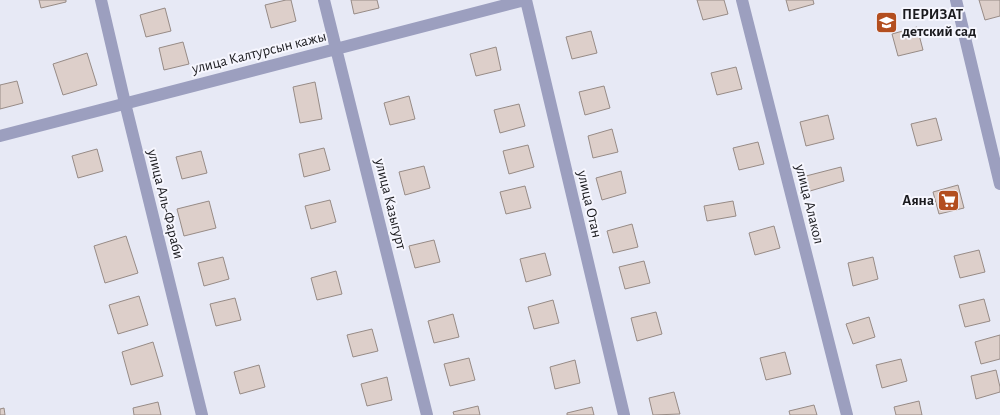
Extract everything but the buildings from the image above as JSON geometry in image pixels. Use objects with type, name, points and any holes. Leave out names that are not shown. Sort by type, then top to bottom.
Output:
[{"type":"street","name":"улица Аль-Фараби","points":[[101,0],[202,415]]},
{"type":"street","name":"улица Казыгурт","points":[[324,0],[427,415]]},
{"type":"street","name":"улица Калтурсын кажы","points":[[0,136],[526,0]]},
{"type":"street","name":"улица Отан","points":[[526,0],[624,415]]},
{"type":"street","name":"улица Алакол","points":[[742,0],[847,415]]},
{"type":"street","points":[[956,0],[1000,184]]},
{"type":"place","name":"ПЕРИЗАТ детский сад","points":[[887,23]]},
{"type":"place","name":"Аяна","points":[[949,200]]}]
